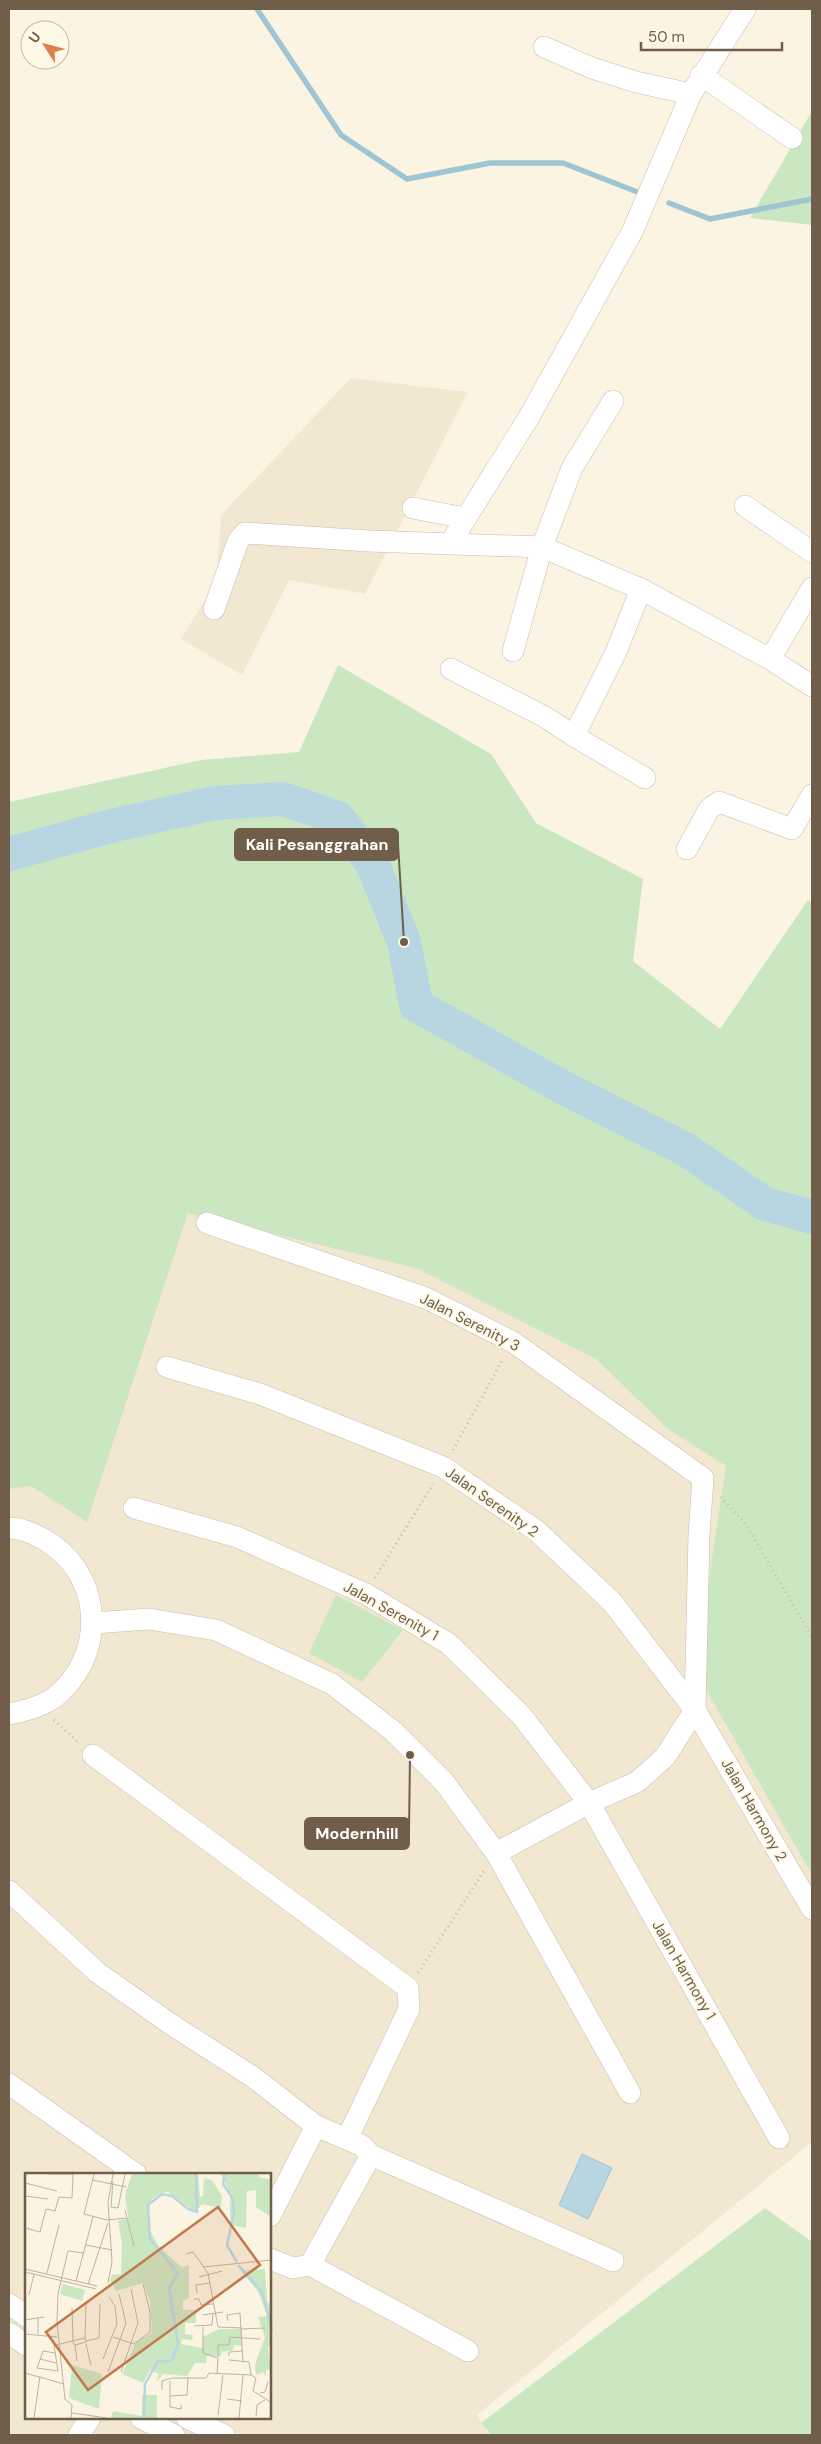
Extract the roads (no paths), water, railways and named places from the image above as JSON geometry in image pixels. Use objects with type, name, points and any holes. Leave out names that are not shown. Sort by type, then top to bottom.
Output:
[{"type":"street","points":[[451,542],[529,417],[633,230],[691,94],[701,75],[745,9]]},
{"type":"street","points":[[544,47],[592,68],[636,82],[691,94]]},
{"type":"street","points":[[701,75],[792,138]]},
{"type":"street","points":[[513,652],[542,546],[572,468],[614,400]]},
{"type":"street","points":[[745,506],[812,552]]},
{"type":"street","points":[[413,508],[465,518]]},
{"type":"street","points":[[214,610],[238,540],[245,532],[369,541],[542,546],[641,590],[770,659],[812,686]]},
{"type":"street","points":[[770,659],[812,588]]},
{"type":"street","points":[[574,736],[616,652],[641,590]]},
{"type":"street","points":[[451,669],[545,717],[645,778]]},
{"type":"street","points":[[687,850],[709,809],[719,802],[792,829],[812,795]]},
{"type":"street","name":"Jalan Serenity 3","points":[[207,1223],[426,1298],[513,1342],[703,1478],[699,1535],[695,1710]]},
{"type":"street","name":"Jalan Serenity 2","points":[[167,1367],[260,1394],[443,1467],[537,1532],[612,1602],[695,1710]]},
{"type":"street","name":"Jalan Serenity 1","points":[[134,1508],[237,1537],[366,1594],[449,1644],[521,1715],[589,1803]]},
{"type":"street","points":[[9,1528],[42,1538],[67,1556],[85,1584],[90,1599],[93,1624],[88,1652],[74,1677],[54,1697],[19,1712]]},
{"type":"street","points":[[93,1624],[148,1619],[216,1630],[332,1684],[393,1731],[444,1782],[496,1853],[630,2093]]},
{"type":"street","points":[[496,1853],[589,1803],[637,1782],[665,1757],[695,1710]]},
{"type":"street","name":"Jalan Harmony 2","points":[[695,1710],[812,1909]]},
{"type":"street","points":[[93,1755],[389,1972],[408,1988],[409,2009],[347,2139]]},
{"type":"street","name":"Jalan Harmony 1","points":[[589,1803],[779,2138]]},
{"type":"street","points":[[9,1891],[98,1974],[252,2077],[316,2126],[361,2145],[370,2155],[612,2262]]},
{"type":"street","points":[[9,2084],[135,2173]]},
{"type":"street","points":[[271,2214],[316,2126]]},
{"type":"street","points":[[310,2265],[370,2155]]},
{"type":"street","points":[[271,2259],[293,2268],[310,2265],[468,2351]]},
{"type":"street","points":[[9,2304],[25,2315]]},
{"type":"street","points":[[9,2333],[25,2344]]},
{"type":"street","points":[[79,2435],[89,2419]]},
{"type":"street","points":[[143,2419],[174,2435]]},
{"type":"street","points":[[187,2423],[224,2435]]},
{"type":"water","points":[[582,2154],[612,2168],[588,2219],[559,2205]]},
{"type":"waterway","points":[[257,9],[341,135],[407,179],[490,163],[563,163],[640,193]]},
{"type":"waterway","points":[[669,203],[710,219],[812,199]]},
{"type":"waterway","points":[[9,854],[115,825],[215,803],[283,799],[338,818],[372,863],[404,942],[416,1005],[564,1088],[685,1149],[765,1204],[812,1217]]},
{"type":"place","name":"Kali Pesanggrahan","points":[[404,942]]},
{"type":"place","name":"Modernhill","points":[[410,1755]]}]
